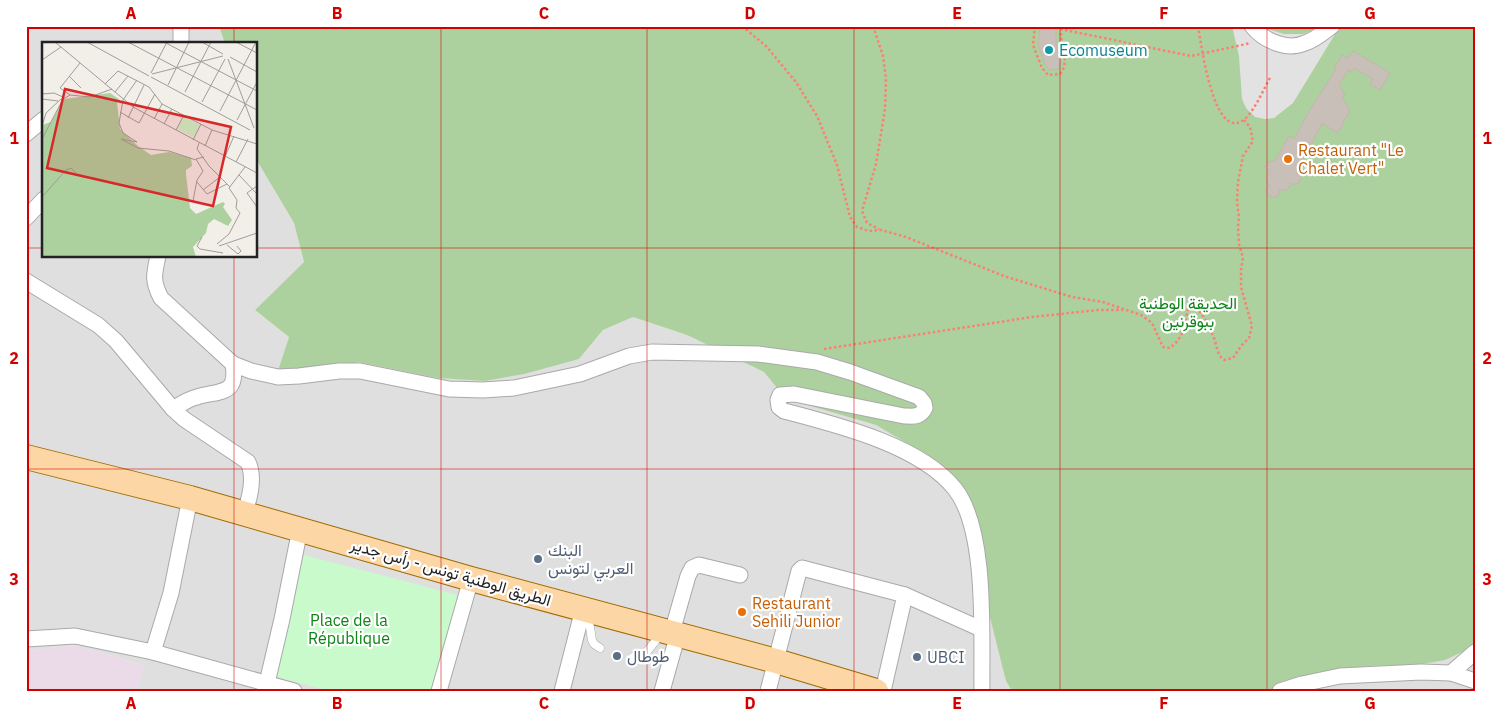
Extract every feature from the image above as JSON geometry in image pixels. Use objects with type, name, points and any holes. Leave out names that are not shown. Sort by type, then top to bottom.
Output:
[{"type":"main road","name":"الطريق الوطنية تونس - رأس جدير","points":[[26,457],[190,498],[470,579],[776,660],[876,691]]},
{"type":"street","points":[[181,26],[182,42]]},
{"type":"street","points":[[1252,26],[1263,36],[1275,43],[1291,46],[1306,43],[1332,26]]},
{"type":"street","points":[[26,134],[42,120]]},
{"type":"street","points":[[26,218],[42,201]]},
{"type":"street","points":[[158,258],[154,272],[154,284],[161,298],[233,364],[250,371],[278,377],[339,371],[360,371],[449,389],[483,390],[514,388],[580,374],[629,356],[652,352],[758,354],[818,362],[919,398],[924,403],[925,408],[922,414],[917,416],[904,416],[794,394],[780,395],[778,400],[779,407],[784,411],[871,437],[914,456],[941,475],[956,490],[972,528],[979,562],[982,691]]},
{"type":"street","points":[[26,281],[98,325],[110,336],[173,409],[184,419],[248,462],[251,474],[249,501],[244,514]]},
{"type":"street","points":[[173,409],[187,400],[226,391],[232,386],[235,375],[233,364]]},
{"type":"street","points":[[153,652],[171,593],[190,498]]},
{"type":"street","points":[[267,684],[300,529]]},
{"type":"street","points":[[662,691],[672,632],[689,571],[700,565],[740,576]]},
{"type":"street","points":[[768,691],[799,571],[802,568],[905,594],[981,629]]},
{"type":"street","points":[[438,691],[470,579]]},
{"type":"street","points":[[883,691],[905,594]]},
{"type":"street","points":[[562,691],[586,610]]},
{"type":"street","points":[[26,639],[75,636],[153,652],[294,691]]},
{"type":"street","points":[[1451,673],[1475,652]]},
{"type":"street","points":[[1451,673],[1475,665]]},
{"type":"street","points":[[1280,691],[1340,676],[1421,672],[1451,673],[1475,682]]},
{"type":"lane","points":[[586,610],[592,640],[600,648]]},
{"type":"lane","points":[[634,657],[645,654],[672,632]]},
{"type":"path","points":[[742,26],[766,46],[796,82],[817,116],[837,165],[850,217],[857,227],[869,231],[881,230]]},
{"type":"path","points":[[873,26],[883,56],[886,79],[885,109],[876,164],[862,211],[867,223],[1004,276],[1072,297],[1103,302],[1141,315],[1152,323],[1164,347],[1170,348],[1178,342],[1184,331],[1188,309],[1195,307],[1201,312],[1214,338],[1220,357],[1224,360],[1233,358],[1249,338],[1252,326],[1241,287],[1243,258],[1239,244],[1237,202],[1238,182],[1243,156],[1253,141],[1250,127],[1244,120]]},
{"type":"path","points":[[1035,26],[1034,45],[1042,68],[1048,74],[1060,74],[1065,68],[1066,62],[1061,44],[1061,28],[1191,56],[1253,42]]},
{"type":"path","points":[[1198,26],[1217,109],[1230,122],[1237,124],[1244,120],[1270,76]]},
{"type":"path","points":[[819,350],[1032,317],[1098,310],[1127,310]]},
{"type":"shaded area","points":[[26,26],[219,26],[224,42],[42,42],[42,258],[258,258],[258,162],[294,223],[304,262],[255,310],[289,337],[279,371],[327,370],[358,362],[438,377],[579,359],[603,330],[633,317],[687,335],[764,372],[786,399],[876,425],[918,450],[954,477],[978,526],[1006,681],[1012,691],[137,691],[144,665],[73,645],[26,651]]},
{"type":"shaded area","points":[[1232,26],[1257,26],[1284,34],[1303,34],[1324,26],[1340,26],[1293,103],[1274,118],[1265,119],[1255,117],[1246,108],[1242,99],[1239,56]]},
{"type":"shaded area","points":[[73,645],[144,665],[137,691],[26,691],[26,651]]},
{"type":"shaded area","points":[[1475,646],[1475,691],[1275,691],[1306,679],[1367,666],[1417,665]]},
{"type":"green space","name":"الحديقة الوطنية ببوقرنين","points":[[219,26],[1475,26],[1475,646],[1445,660],[1417,665],[1367,666],[1306,679],[1275,691],[1012,691],[1006,681],[989,613],[978,526],[954,477],[918,450],[876,425],[786,399],[764,372],[687,335],[633,317],[603,330],[579,359],[524,374],[485,381],[438,378],[358,362],[327,370],[278,371],[289,337],[255,310],[304,262],[294,223],[258,162],[258,42],[224,42]]},
{"type":"green space","name":"Place de la République","points":[[304,555],[458,595],[431,691],[330,691],[273,676]]},
{"type":"building","name":"Ecomuseum","points":[[1040,26],[1056,26],[1056,44],[1061,62],[1058,69],[1050,70],[1046,66],[1038,45]]},
{"type":"building","points":[[1353,51],[1390,73],[1380,90],[1370,84],[1373,79],[1354,68],[1352,72],[1348,70],[1339,85],[1345,95],[1342,97],[1350,111],[1343,125],[1337,133],[1322,123],[1297,172],[1301,178],[1298,184],[1291,184],[1287,190],[1280,190],[1277,197],[1270,197],[1266,191],[1269,185],[1266,178],[1269,173],[1265,167],[1268,162],[1275,161],[1289,136],[1294,139],[1336,69],[1334,68],[1342,55],[1348,58]]},
{"type":"place","name":"Ecomuseum","points":[[1049,50]]},
{"type":"place","name":"Restaurant \"Le Chalet Vert\"","points":[[1288,159]]},
{"type":"place","name":"البنك العربي لتونس","points":[[538,559]]},
{"type":"place","name":"Restaurant Sehili Junior","points":[[742,612]]},
{"type":"place","name":"طوطال","points":[[617,656]]},
{"type":"place","name":"UBCI","points":[[917,657]]}]
